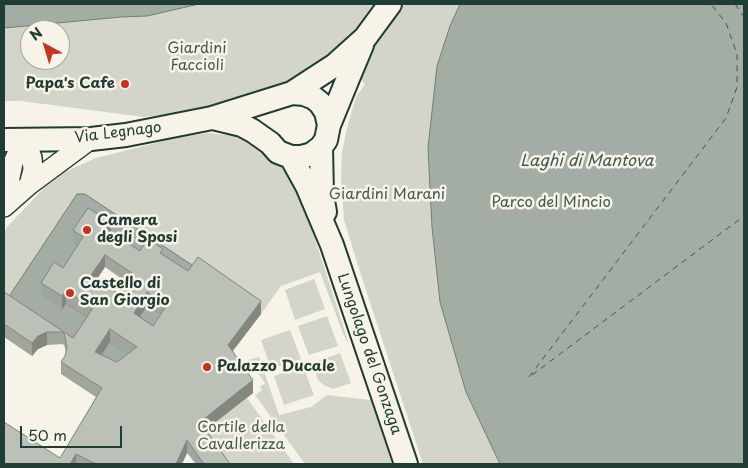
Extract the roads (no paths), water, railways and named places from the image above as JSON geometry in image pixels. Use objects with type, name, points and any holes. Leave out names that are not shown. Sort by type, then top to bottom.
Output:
[{"type":"main road","name":"Via Legnago","points":[[291,157],[278,152],[266,136],[264,124],[267,112],[274,102],[335,65],[365,38],[390,4]]},
{"type":"main road","name":"Via Legnago","points":[[321,147],[326,140],[329,125],[365,38]]},
{"type":"main road","points":[[288,95],[304,94],[314,98],[326,112],[329,125]]},
{"type":"main road","name":"Via Legnago","points":[[18,140],[91,139],[126,135],[212,118],[288,95]]},
{"type":"main road","name":"Via Legnago","points":[[212,118],[242,126],[270,143]]},
{"type":"main road","points":[[291,157],[312,154],[321,147]]},
{"type":"main road","name":"Lungolago del Gonzaga","points":[[321,147],[322,195],[332,245]]},
{"type":"main road","name":"Lungolago del Gonzaga","points":[[291,157],[301,174],[332,245],[406,464]]},
{"type":"street","points":[[4,194],[29,185],[91,139]]},
{"type":"street","points":[[18,140],[32,158],[33,170],[29,185]]},
{"type":"street","points":[[4,194],[18,140]]},
{"type":"water","points":[[4,4],[199,4],[147,16],[70,22],[70,20],[20,20],[20,26],[4,28]]},
{"type":"water","name":"Laghi di Mantova","points":[[460,4],[744,4],[744,464],[500,464],[466,392],[440,302],[432,227],[428,148],[437,66],[450,26]]},
{"type":"water","points":[[77,194],[85,194],[198,269],[117,375],[80,355],[4,304]],"holes":[[[83,249],[172,298],[162,314],[147,305],[134,326],[123,350],[110,342],[93,321],[66,303],[62,309],[63,280]]]},
{"type":"place","name":"Papa's Cafe","points":[[125,84]]},
{"type":"place","name":"Camera degli Sposi","points":[[87,230]]},
{"type":"place","name":"Castello di San Giorgio","points":[[70,293]]},
{"type":"place","name":"Palazzo Ducale","points":[[207,367]]},
{"type":"park label","name":"Giardini Faccioli","points":[[197,58]]},
{"type":"park label","name":"Giardini Marani","points":[[387,195]]},
{"type":"park label","name":"Parco del Mincio","points":[[551,203]]},
{"type":"park label","name":"Cortile della Cavallerizza","points":[[241,436]]}]
